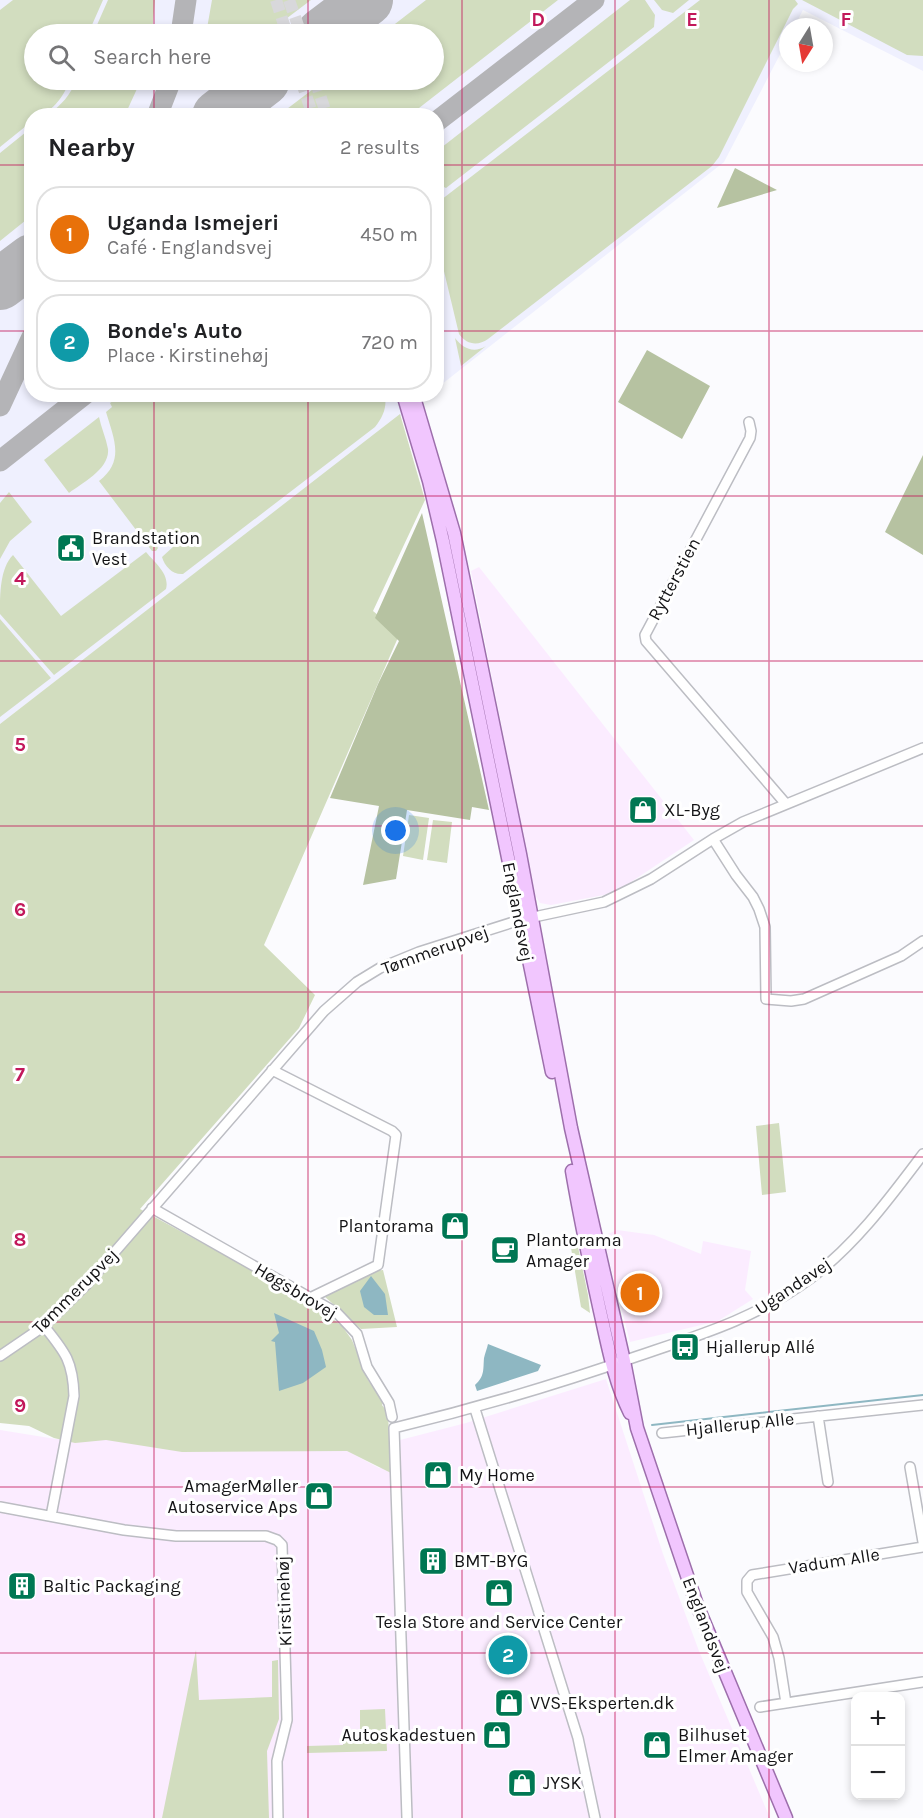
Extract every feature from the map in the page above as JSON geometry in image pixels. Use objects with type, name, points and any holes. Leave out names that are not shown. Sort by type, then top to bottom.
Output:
[{"type":"main road","name":"Englandsvej","points":[[405,402],[429,481],[443,541],[637,1428]]},
{"type":"main road","name":"Englandsvej","points":[[415,402],[454,533],[569,1148],[582,1231],[611,1365],[622,1397],[637,1428],[697,1605],[786,1818]]},
{"type":"street","name":"Rytterstien","points":[[749,422],[752,431],[750,438],[645,635],[646,641],[786,804]]},
{"type":"street","name":"Tømmerupvej","points":[[0,1356],[44,1326],[86,1285],[324,1011],[364,978],[380,968],[419,952],[526,919],[604,902],[651,879],[742,822],[923,748]]},
{"type":"street","points":[[713,839],[753,897],[765,927],[766,999],[791,1001],[804,999],[901,956],[923,941]]},
{"type":"street","points":[[272,1070],[396,1135],[378,1265],[312,1298]]},
{"type":"street","name":"Ugandavej","points":[[624,1361],[729,1325],[784,1296],[836,1258],[858,1236],[923,1154]]},
{"type":"street","name":"Høgsbrovej","points":[[152,1208],[337,1313],[357,1334],[367,1367],[389,1403],[392,1417]]},
{"type":"street","points":[[44,1326],[64,1350],[74,1379],[74,1396],[51,1516]]},
{"type":"street","points":[[407,1818],[394,1428],[474,1409],[624,1361]]},
{"type":"street","name":"Hjallerup Alle","points":[[662,1433],[923,1405]]},
{"type":"street","points":[[474,1409],[578,1738],[595,1818]]},
{"type":"street","name":"Hjallerup Alle","points":[[818,1416],[828,1482]]},
{"type":"street","points":[[910,1467],[923,1542]]},
{"type":"street","name":"Kirstinehøj","points":[[0,1508],[124,1530],[177,1536],[266,1536],[282,1545],[287,1720],[277,1761],[278,1818]]},
{"type":"street","name":"Vadum Alle","points":[[786,1703],[779,1658],[773,1637],[747,1592],[747,1581],[752,1575],[923,1547]]},
{"type":"street","points":[[760,1707],[923,1682]]},
{"type":"shaded area","points":[[0,0],[923,0],[923,71],[833,25],[833,18],[819,18],[803,10],[799,18],[779,18],[779,56],[724,162],[444,382],[444,108],[24,108],[24,402],[419,402],[0,724]]},
{"type":"shaded area","points":[[479,567],[694,840],[622,888],[604,895],[551,905],[540,903],[535,895],[471,571]]},
{"type":"shaded area","points":[[617,1230],[654,1235],[701,1254],[703,1241],[751,1251],[745,1290],[753,1299],[718,1321],[630,1342],[603,1236]]},
{"type":"shaded area","points":[[606,1379],[663,1554],[699,1651],[770,1818],[0,1818],[0,1430],[56,1439],[108,1438],[346,1450],[379,1468],[398,1468],[400,1440],[466,1423]]},
{"type":"green space","points":[[13,0],[103,0],[92,24],[24,24],[24,90],[65,90],[52,108],[24,108],[24,128],[0,147],[0,10]]},
{"type":"green space","points":[[108,0],[155,0],[153,24],[97,24]]},
{"type":"green space","points":[[212,0],[311,0],[279,24],[208,24]]},
{"type":"green space","points":[[426,0],[558,0],[444,89],[444,24],[395,24]]},
{"type":"green space","points":[[630,0],[645,0],[655,15],[654,27],[446,188],[444,187],[444,146]]},
{"type":"green space","points":[[654,0],[689,0],[673,13],[662,10]]},
{"type":"green space","points":[[700,0],[795,0],[798,4],[788,18],[779,18],[779,37],[719,157],[712,166],[488,339],[480,343],[469,342],[459,334],[444,271],[444,198]]},
{"type":"green space","points":[[802,0],[923,0],[923,56],[907,55]]},
{"type":"green space","points":[[136,90],[128,108],[56,108],[71,91]]},
{"type":"green space","points":[[312,90],[442,90],[419,108],[288,108]]},
{"type":"green space","points":[[24,134],[24,222],[0,241],[0,153]]},
{"type":"green space","points":[[735,168],[777,190],[717,208]]},
{"type":"green space","points":[[455,338],[469,349],[477,350],[486,346],[461,366]]},
{"type":"green space","points":[[647,350],[710,386],[682,439],[618,402]]},
{"type":"green space","points":[[385,402],[385,404],[384,412],[375,427],[183,574],[179,574],[173,572],[163,561],[162,557],[174,546],[162,531],[152,538],[158,548],[152,551],[99,481],[112,466],[115,457],[114,440],[106,412],[112,407],[110,403]]},
{"type":"green space","points":[[400,414],[425,500],[373,611],[400,633],[264,945],[315,995],[299,1028],[140,1209],[312,1303],[342,1326],[352,1340],[368,1380],[388,1413],[391,1473],[347,1451],[182,1452],[106,1440],[75,1443],[54,1438],[29,1426],[0,1423],[0,724]]},
{"type":"green space","points":[[99,417],[108,449],[105,463],[94,475],[69,493],[44,460]]},
{"type":"green space","points":[[923,455],[923,555],[885,532]]},
{"type":"green space","points":[[9,492],[32,522],[10,541],[0,559],[0,503]]},
{"type":"green space","points":[[422,513],[489,810],[472,807],[470,820],[407,810],[396,879],[363,885],[379,806],[330,798],[378,684],[399,641],[375,618]]},
{"type":"green space","points":[[146,552],[164,574],[166,589],[54,675],[0,614],[3,574],[13,555],[61,616]]},
{"type":"green space","points":[[0,619],[51,678],[0,717]]},
{"type":"green space","points":[[409,815],[429,818],[423,860],[403,856]]},
{"type":"green space","points":[[433,820],[452,822],[447,863],[427,860]]},
{"type":"green space","points":[[779,1123],[786,1192],[762,1195],[756,1126]]},
{"type":"green space","points":[[570,1242],[577,1242],[590,1313],[581,1307]]},
{"type":"green space","points":[[383,1270],[397,1327],[361,1329],[324,1296],[374,1271]]},
{"type":"green space","points":[[196,1650],[199,1700],[272,1697],[272,1661],[278,1660],[279,1719],[267,1751],[269,1818],[162,1818]]},
{"type":"green space","points":[[385,1709],[387,1751],[307,1753],[307,1746],[343,1745],[343,1731],[360,1730],[360,1710]]},
{"type":"water","points":[[371,1276],[385,1294],[388,1315],[374,1315],[364,1307],[360,1291]]},
{"type":"water","points":[[274,1313],[314,1331],[326,1367],[303,1383],[279,1391],[275,1342],[271,1341],[279,1333]]},
{"type":"water","points":[[488,1344],[541,1365],[538,1371],[477,1391],[475,1385],[482,1375]]},
{"type":"waterway","points":[[652,1425],[923,1395]]},
{"type":"taxiway","points":[[182,24],[186,0]]},
{"type":"taxiway","points":[[444,116],[594,0]]},
{"type":"taxiway","points":[[160,108],[167,90]]},
{"type":"taxiway","points":[[0,283],[7,279]]},
{"type":"taxiway","points":[[0,406],[24,354]]},
{"type":"taxiway","points":[[0,461],[75,402]]},
{"type":"runway","points":[[335,24],[367,0]]},
{"type":"runway","points":[[228,108],[251,90]]},
{"type":"runway","points":[[0,284],[24,266]]},
{"type":"tunnel","points":[[276,0],[284,24]]},
{"type":"tunnel","points":[[289,0],[297,24]]},
{"type":"tunnel","points":[[304,90],[310,108]]},
{"type":"tunnel","points":[[318,90],[324,108]]},
{"type":"place","name":"Brandstation Vest","points":[[71,548]]},
{"type":"place","name":"XL-Byg","points":[[643,810]]},
{"type":"place","name":"Plantorama","points":[[455,1226]]},
{"type":"place","name":"Plantorama Amager","points":[[505,1250]]},
{"type":"place","name":"Uganda Ismejeri","points":[[640,1293]]},
{"type":"place","name":"Hjallerup Allé","points":[[685,1347]]},
{"type":"place","name":"My Home","points":[[438,1475]]},
{"type":"place","name":"AmagerMøller Autoservice Aps","points":[[319,1496]]},
{"type":"place","name":"BMT-BYG","points":[[433,1561]]},
{"type":"place","name":"Baltic Packaging","points":[[22,1586]]},
{"type":"place","name":"Tesla Store and Service Center","points":[[499,1593]]},
{"type":"place","name":"Bonde's Auto","points":[[508,1655]]},
{"type":"place","name":"VVS-Eksperten.dk","points":[[509,1703]]},
{"type":"place","name":"Autoskadestuen","points":[[497,1735]]},
{"type":"place","name":"Bilhuset Elmer Amager","points":[[657,1745]]},
{"type":"place","name":"JYSK","points":[[522,1783]]}]
